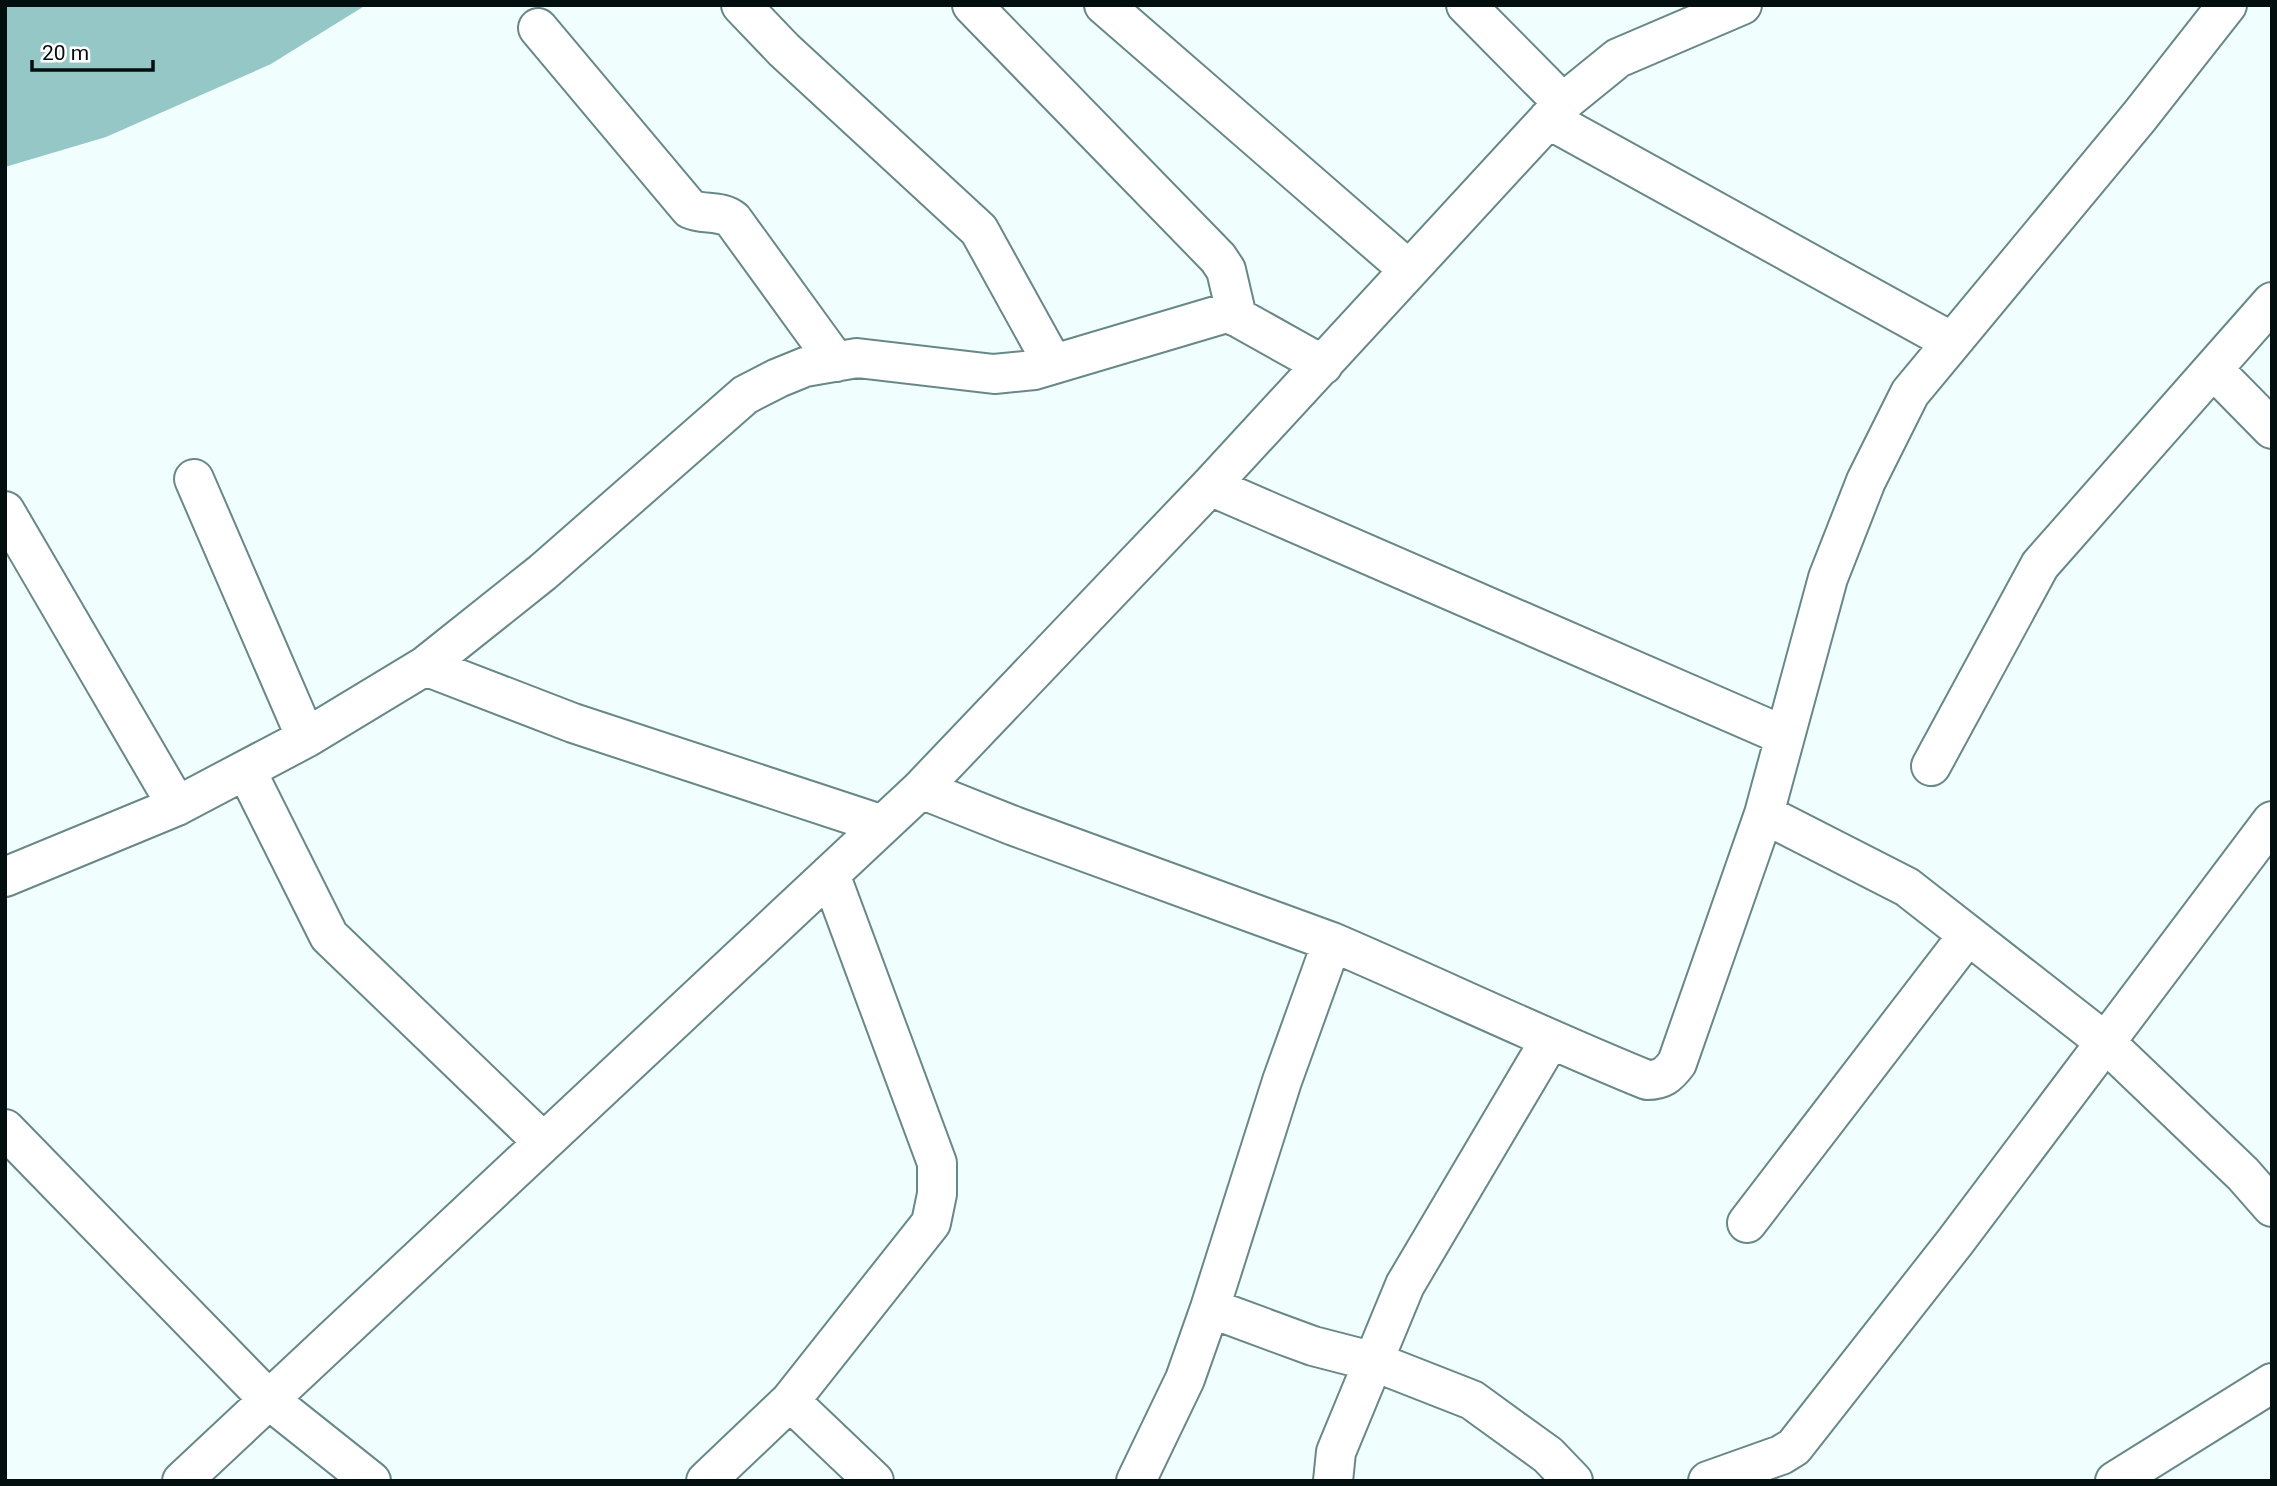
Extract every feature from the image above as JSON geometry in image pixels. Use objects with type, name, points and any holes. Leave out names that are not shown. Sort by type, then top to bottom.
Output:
[{"type":"street","points":[[741,5],[768,35],[979,230],[1053,364]]},
{"type":"street","points":[[972,5],[1218,258],[1226,270],[1237,317]]},
{"type":"street","points":[[1104,5],[1409,270]]},
{"type":"street","points":[[1466,5],[1556,111],[1952,342]]},
{"type":"street","points":[[182,1481],[830,874],[880,824],[921,789],[1210,486],[1556,111],[1618,58],[1742,5]]},
{"type":"street","points":[[921,789],[1014,826],[1332,942],[1450,992],[1550,1041],[1647,1080],[1658,1080],[1669,1073],[1677,1063],[1764,814],[1828,578],[1866,481],[1910,393],[2139,117],[2227,5]]},
{"type":"street","points":[[538,28],[690,209],[728,215],[733,220],[836,362]]},
{"type":"street","points":[[1931,766],[2040,565],[2272,302]]},
{"type":"street","points":[[5,877],[177,806],[306,738],[425,666],[543,572],[745,395],[805,367],[856,358],[995,374],[1013,373],[1053,364],[1226,313],[1322,365]]},
{"type":"street","points":[[2214,370],[2272,429]]},
{"type":"street","points":[[194,479],[306,738]]},
{"type":"street","points":[[1210,486],[1785,736]]},
{"type":"street","points":[[5,511],[177,806]]},
{"type":"street","points":[[425,666],[573,723],[880,824]]},
{"type":"street","points":[[246,770],[329,936],[543,1142]]},
{"type":"street","points":[[1764,814],[1907,887],[2104,1041],[2243,1174],[2272,1207]]},
{"type":"street","points":[[1708,1481],[1781,1455],[1794,1447],[1955,1242],[2272,821]]},
{"type":"street","points":[[706,1481],[790,1401],[931,1223],[937,1194],[937,1163],[830,874]]},
{"type":"street","points":[[1747,1223],[1968,935]]},
{"type":"street","points":[[1136,1481],[1185,1379],[1282,1081],[1332,942]]},
{"type":"street","points":[[1333,1481],[1336,1452],[1405,1285],[1550,1041]]},
{"type":"street","points":[[5,1129],[268,1399],[371,1481]]},
{"type":"street","points":[[1210,1308],[1313,1346],[1375,1362],[1472,1400],[1548,1455],[1573,1481]]},
{"type":"street","points":[[2115,1481],[2272,1383]]},
{"type":"street","points":[[790,1401],[874,1481]]},
{"type":"water","points":[[5,5],[366,5],[271,64],[106,137],[5,167]]}]
